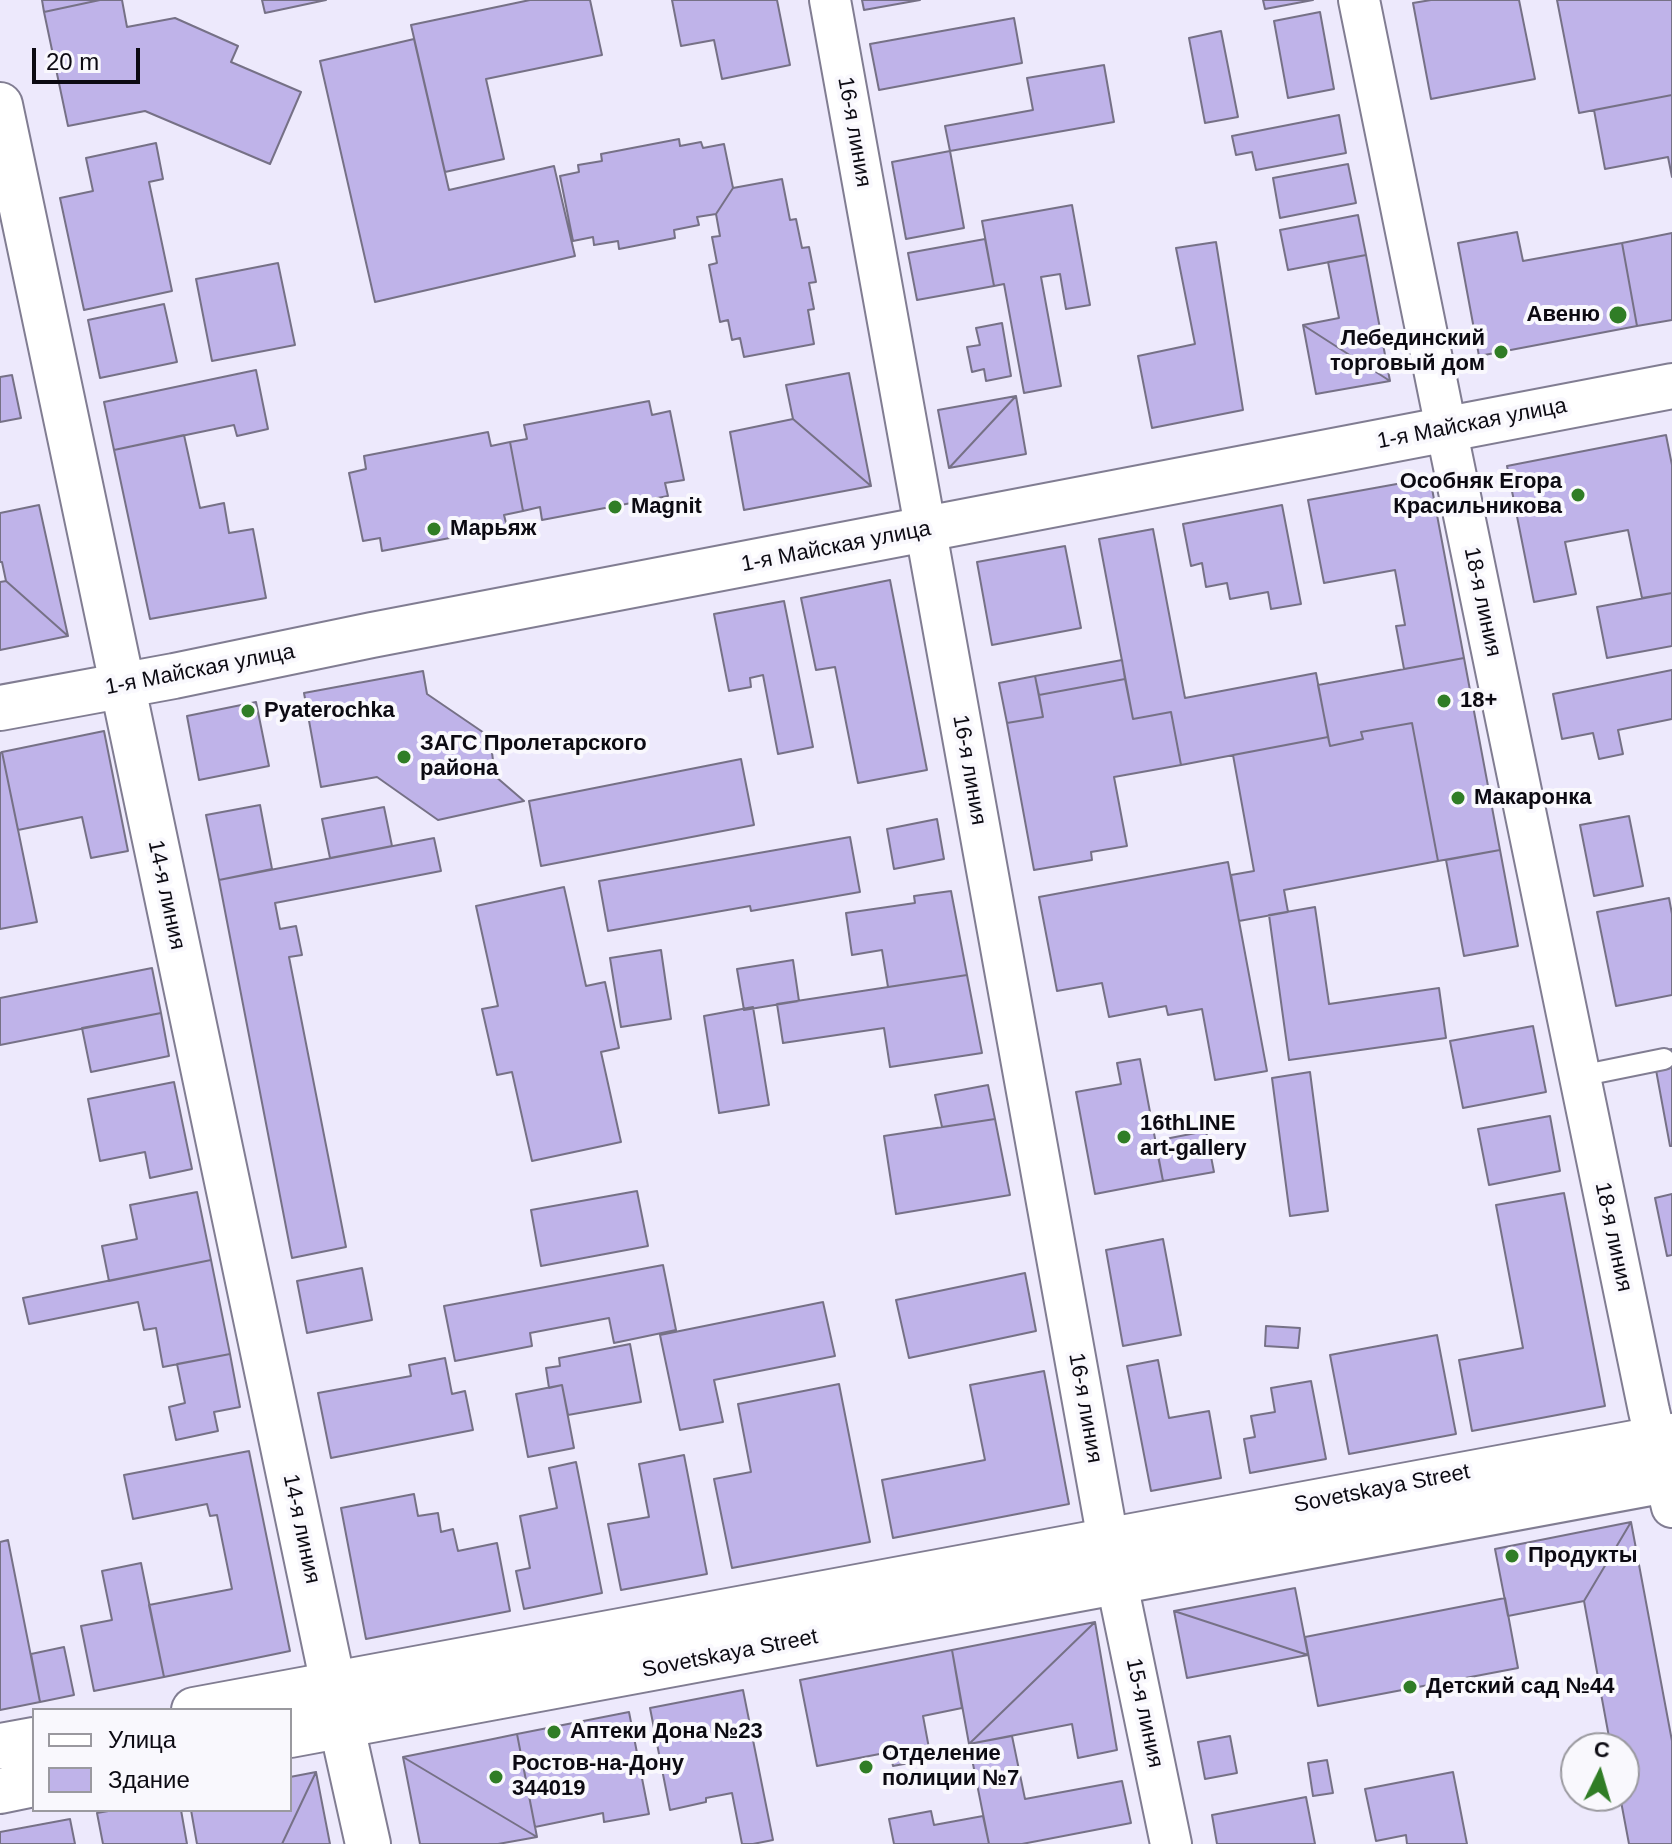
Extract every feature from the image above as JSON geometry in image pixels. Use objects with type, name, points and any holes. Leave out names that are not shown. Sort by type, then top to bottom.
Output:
[{"type":"street","name":"16-я линия","points":[[830,0],[1108,1540]]},
{"type":"street","name":"18-я линия","points":[[1359,0],[1580,1076],[1664,1437]]},
{"type":"street","name":"14-я линия","points":[[0,105],[334,1684]]},
{"type":"street","name":"1-я Майская улица","points":[[0,708],[1672,386]]},
{"type":"street","name":"Sovetskaya Street","points":[[205,1708],[1664,1437],[1670,1489],[1117,1582],[292,1735]]},
{"type":"street","points":[[1108,1540],[1117,1582]]},
{"type":"street","name":"15-я линия","points":[[1117,1582],[1171,1844]]},
{"type":"street","points":[[334,1684],[368,1844]]},
{"type":"street","points":[[0,1746],[32,1740]]},
{"type":"street","points":[[0,1791],[32,1784]]},
{"type":"lane","points":[[1580,1076],[1664,1059]]},
{"type":"building","points":[[42,0],[100,0],[44,12]]},
{"type":"building","points":[[100,0],[122,0],[127,27],[175,18],[238,46],[231,62],[301,92],[270,164],[145,111],[68,126],[44,12]]},
{"type":"building","points":[[262,0],[326,0],[265,13]]},
{"type":"building","points":[[530,0],[590,0],[602,55],[486,79],[504,159],[445,172],[411,25]]},
{"type":"building","points":[[672,0],[777,0],[790,65],[722,79],[714,40],[681,46]]},
{"type":"building","points":[[862,0],[920,0],[864,10]]},
{"type":"building","points":[[1263,0],[1313,0],[1265,9]]},
{"type":"building","points":[[1431,0],[1519,0],[1535,79],[1431,99],[1413,3]]},
{"type":"building","points":[[1557,0],[1672,0],[1672,95],[1579,113]]},
{"type":"building","points":[[1320,12],[1334,89],[1288,98],[1274,21]]},
{"type":"building","points":[[1014,18],[1022,63],[879,90],[870,44]]},
{"type":"building","points":[[1221,31],[1238,117],[1205,123],[1189,38]]},
{"type":"building","points":[[414,39],[449,190],[554,166],[575,256],[375,302],[320,61]]},
{"type":"building","points":[[1104,65],[1114,122],[950,151],[945,126],[1033,110],[1027,78]]},
{"type":"building","points":[[1672,95],[1672,177],[1668,157],[1605,169],[1594,110]]},
{"type":"building","points":[[1339,115],[1346,153],[1256,170],[1252,152],[1236,155],[1232,136]]},
{"type":"building","points":[[679,139],[680,146],[701,142],[703,148],[724,144],[733,188],[716,214],[697,217],[699,225],[674,230],[675,238],[619,249],[618,241],[594,245],[593,237],[573,241],[560,176],[579,172],[578,165],[602,161],[601,154]]},
{"type":"building","points":[[156,143],[163,179],[149,182],[172,291],[84,310],[60,198],[93,191],[86,158]]},
{"type":"building","points":[[950,151],[964,228],[906,239],[892,162]]},
{"type":"building","points":[[1348,164],[1356,203],[1280,218],[1273,178]]},
{"type":"building","points":[[782,179],[790,220],[796,219],[802,248],[809,247],[816,282],[809,283],[814,309],[808,310],[814,344],[744,357],[740,338],[732,340],[728,320],[720,322],[709,265],[717,263],[712,237],[720,236],[716,214],[733,188]]},
{"type":"building","points":[[1072,205],[1090,305],[1066,309],[1060,274],[1041,277],[1061,386],[1024,393],[1004,284],[994,286],[982,221]]},
{"type":"building","points":[[1358,215],[1366,255],[1288,270],[1280,230]]},
{"type":"building","points":[[1517,232],[1523,261],[1622,243],[1637,326],[1479,356],[1458,243]]},
{"type":"building","points":[[1672,233],[1672,320],[1637,326],[1622,243]]},
{"type":"building","points":[[985,239],[994,286],[917,300],[908,253]]},
{"type":"building","points":[[1216,242],[1243,410],[1152,428],[1138,356],[1195,344],[1176,248]]},
{"type":"building","points":[[1366,255],[1390,381],[1303,325],[1339,318],[1328,262]]},
{"type":"building","points":[[278,263],[295,345],[212,361],[196,279]]},
{"type":"building","points":[[164,304],[177,362],[100,378],[88,320]]},
{"type":"building","points":[[1002,323],[1011,376],[986,381],[984,369],[972,372],[967,347],[980,345],[976,328]]},
{"type":"building","points":[[1303,325],[1390,381],[1316,394]]},
{"type":"building","points":[[256,370],[268,429],[237,436],[234,425],[114,450],[104,402]]},
{"type":"building","points":[[849,373],[871,486],[793,419],[786,385]]},
{"type":"building","points":[[12,375],[21,418],[0,422],[0,377]]},
{"type":"building","points":[[1016,396],[1026,454],[949,468]]},
{"type":"building","points":[[1016,396],[949,468],[938,410]]},
{"type":"building","points":[[649,401],[652,415],[670,411],[684,480],[665,483],[668,496],[542,520],[540,507],[523,511],[510,442],[527,439],[524,425]]},
{"type":"building","points":[[793,419],[871,486],[744,510],[730,432]]},
{"type":"building","points":[[488,432],[491,446],[510,442],[523,511],[504,515],[507,527],[382,551],[380,538],[363,541],[349,473],[366,469],[364,456]]},
{"type":"building","points":[[184,435],[200,508],[224,503],[229,533],[253,529],[266,598],[150,619],[114,450]]},
{"type":"building","points":[[1666,435],[1672,465],[1672,593],[1642,598],[1628,530],[1565,542],[1576,594],[1534,602],[1507,466]]},
{"type":"building","points":[[1430,478],[1464,658],[1404,669],[1396,626],[1405,625],[1395,570],[1324,583],[1308,500]]},
{"type":"building","points":[[39,505],[68,636],[6,581],[0,562],[0,513]]},
{"type":"building","points":[[1282,505],[1301,604],[1271,609],[1268,592],[1230,599],[1227,583],[1206,587],[1202,563],[1191,566],[1183,524]]},
{"type":"building","points":[[1153,529],[1185,698],[1316,673],[1328,737],[1181,765],[1171,712],[1133,719],[1099,539]]},
{"type":"building","points":[[1065,546],[1081,628],[992,645],[977,562]]},
{"type":"building","points":[[890,580],[927,770],[858,783],[835,667],[816,670],[801,598]]},
{"type":"building","points":[[6,581],[68,636],[0,650],[0,582]]},
{"type":"building","points":[[1672,593],[1672,646],[1607,658],[1597,607]]},
{"type":"building","points":[[784,601],[813,747],[778,754],[763,675],[750,678],[751,687],[729,691],[714,614]]},
{"type":"building","name":"Макаронка","points":[[1464,658],[1500,850],[1438,861],[1412,723],[1361,732],[1363,739],[1330,746],[1318,685]]},
{"type":"building","points":[[1122,660],[1125,679],[1039,695],[1035,676]]},
{"type":"building","points":[[1672,670],[1672,719],[1618,730],[1623,754],[1599,759],[1593,733],[1562,739],[1553,694]]},
{"type":"building","name":"ЗАГС Пролетарского района","points":[[423,671],[427,694],[490,737],[495,776],[524,801],[438,820],[377,777],[321,787],[304,693]]},
{"type":"building","points":[[1035,676],[1043,717],[1007,723],[999,683]]},
{"type":"building","points":[[1125,679],[1133,719],[1171,712],[1181,765],[1114,777],[1127,846],[1091,852],[1092,860],[1034,870],[1007,723],[1043,717],[1039,695]]},
{"type":"building","points":[[256,702],[269,766],[199,780],[187,716]]},
{"type":"building","points":[[1412,723],[1438,861],[1284,890],[1288,912],[1239,921],[1231,875],[1254,871],[1233,755],[1328,737],[1330,746],[1363,739],[1361,732]]},
{"type":"building","points":[[104,731],[128,851],[91,858],[82,817],[18,830],[2,752]]},
{"type":"building","points":[[0,753],[37,922],[0,929]]},
{"type":"building","points":[[741,759],[754,825],[541,866],[529,801]]},
{"type":"building","points":[[260,805],[272,869],[219,880],[206,815]]},
{"type":"building","points":[[384,807],[392,846],[330,858],[322,819]]},
{"type":"building","points":[[1629,816],[1643,886],[1594,896],[1580,825]]},
{"type":"building","points":[[937,819],[944,859],[894,869],[887,829]]},
{"type":"building","points":[[850,837],[860,892],[751,911],[750,906],[608,931],[599,881]]},
{"type":"building","points":[[434,838],[441,871],[275,903],[280,929],[296,926],[302,955],[289,957],[346,1247],[292,1258],[219,880]]},
{"type":"building","points":[[1500,850],[1518,946],[1464,956],[1446,860]]},
{"type":"building","points":[[1228,862],[1267,1071],[1215,1080],[1202,1009],[1168,1015],[1166,1006],[1109,1017],[1102,983],[1057,991],[1039,897]]},
{"type":"building","points":[[564,887],[586,986],[605,982],[619,1048],[601,1052],[621,1142],[532,1161],[512,1072],[497,1075],[482,1009],[498,1006],[476,906]]},
{"type":"building","points":[[951,891],[967,975],[888,987],[882,950],[852,955],[846,913],[915,903],[914,896]]},
{"type":"building","points":[[1669,898],[1672,914],[1672,995],[1616,1006],[1597,912]]},
{"type":"building","points":[[1315,907],[1329,1004],[1439,988],[1446,1038],[1289,1060],[1269,915]]},
{"type":"building","points":[[661,950],[671,1019],[621,1027],[610,958]]},
{"type":"building","points":[[793,960],[799,1001],[744,1010],[737,969]]},
{"type":"building","points":[[152,968],[161,1013],[0,1045],[0,998]]},
{"type":"building","points":[[967,975],[982,1053],[890,1067],[884,1028],[783,1043],[777,1004]]},
{"type":"building","points":[[753,1007],[769,1105],[719,1113],[704,1016]]},
{"type":"building","points":[[161,1013],[169,1056],[91,1072],[82,1028]]},
{"type":"building","points":[[1533,1026],[1546,1092],[1463,1108],[1450,1041]]},
{"type":"building","points":[[1672,1049],[1670,1146],[1656,1070],[1662,1051]]},
{"type":"building","points":[[1140,1059],[1163,1181],[1095,1194],[1076,1092],[1121,1084],[1117,1063]]},
{"type":"building","points":[[1310,1072],[1328,1211],[1290,1216],[1272,1078]]},
{"type":"building","points":[[174,1082],[192,1169],[150,1178],[145,1152],[100,1161],[88,1099]]},
{"type":"building","points":[[988,1085],[995,1119],[942,1127],[935,1095]]},
{"type":"building","points":[[1550,1116],[1560,1171],[1489,1185],[1478,1129]]},
{"type":"building","points":[[995,1119],[1010,1195],[896,1214],[884,1136]]},
{"type":"building","points":[[1206,1131],[1214,1172],[1163,1181],[1155,1141]]},
{"type":"building","points":[[637,1191],[648,1246],[541,1266],[531,1210]]},
{"type":"building","points":[[197,1192],[211,1260],[109,1281],[102,1246],[137,1239],[130,1205]]},
{"type":"building","points":[[1564,1193],[1605,1406],[1472,1431],[1459,1360],[1523,1348],[1496,1205]]},
{"type":"building","points":[[1672,1194],[1672,1255],[1667,1256],[1655,1198]]},
{"type":"building","points":[[1163,1239],[1181,1335],[1123,1346],[1106,1250]]},
{"type":"building","points":[[211,1260],[230,1354],[163,1367],[156,1328],[144,1330],[138,1302],[29,1324],[23,1298]]},
{"type":"building","points":[[663,1265],[676,1330],[614,1343],[609,1318],[530,1333],[532,1346],[455,1361],[444,1306]]},
{"type":"building","points":[[362,1268],[372,1320],[307,1333],[297,1281]]},
{"type":"building","points":[[1025,1273],[1036,1331],[909,1358],[896,1300]]},
{"type":"building","points":[[823,1302],[835,1356],[714,1380],[723,1422],[680,1430],[660,1335]]},
{"type":"building","points":[[1266,1326],[1300,1328],[1298,1348],[1265,1346]]},
{"type":"building","points":[[1437,1335],[1456,1434],[1349,1454],[1330,1355]]},
{"type":"building","points":[[630,1344],[641,1402],[568,1415],[562,1385],[549,1388],[546,1368],[560,1366],[559,1358]]},
{"type":"building","points":[[230,1354],[240,1407],[214,1412],[218,1431],[176,1440],[169,1407],[185,1403],[177,1364]]},
{"type":"building","points":[[445,1358],[452,1394],[465,1391],[473,1430],[331,1458],[318,1393],[411,1376],[409,1365]]},
{"type":"building","points":[[1158,1360],[1169,1418],[1209,1411],[1221,1478],[1151,1491],[1127,1366]]},
{"type":"building","points":[[1044,1371],[1069,1504],[893,1538],[882,1480],[985,1460],[970,1385]]},
{"type":"building","points":[[1311,1381],[1326,1459],[1250,1473],[1244,1439],[1255,1437],[1251,1416],[1275,1412],[1271,1388]]},
{"type":"building","points":[[839,1384],[870,1542],[732,1568],[714,1479],[751,1472],[738,1404]]},
{"type":"building","points":[[562,1385],[574,1448],[528,1457],[516,1394]]},
{"type":"building","points":[[249,1451],[290,1651],[164,1677],[149,1605],[232,1589],[217,1515],[210,1516],[207,1504],[133,1519],[124,1475]]},
{"type":"building","points":[[684,1455],[707,1574],[621,1590],[608,1524],[649,1517],[639,1464]]},
{"type":"building","points":[[576,1462],[602,1593],[524,1609],[516,1571],[530,1568],[520,1516],[557,1508],[549,1468]]},
{"type":"building","points":[[414,1494],[418,1516],[438,1513],[441,1532],[453,1529],[458,1551],[497,1543],[510,1611],[366,1639],[341,1508]]},
{"type":"building","points":[[1631,1522],[1672,1741],[1672,1844],[1629,1844],[1623,1812],[1640,1812],[1640,1732],[1608,1732],[1584,1601]]},
{"type":"building","points":[[1631,1522],[1584,1601],[1508,1616],[1495,1549]]},
{"type":"building","points":[[8,1540],[40,1702],[0,1710],[0,1542]]},
{"type":"building","points":[[141,1563],[164,1677],[94,1691],[81,1626],[112,1620],[102,1571]]},
{"type":"building","points":[[1295,1588],[1308,1655],[1174,1611]]},
{"type":"building","points":[[1505,1598],[1518,1668],[1318,1706],[1305,1637]]},
{"type":"building","points":[[1174,1611],[1308,1655],[1187,1678]]},
{"type":"building","points":[[1095,1622],[969,1744],[952,1650]]},
{"type":"building","points":[[1095,1622],[1117,1750],[1078,1758],[1072,1724],[969,1744]]},
{"type":"building","points":[[64,1647],[74,1695],[40,1702],[31,1654]]},
{"type":"building","points":[[952,1650],[962,1708],[923,1716],[931,1759],[893,1766],[890,1752],[817,1766],[800,1680]]},
{"type":"building","points":[[743,1690],[773,1840],[753,1844],[742,1844],[732,1793],[670,1810],[650,1708]]},
{"type":"building","points":[[629,1712],[649,1814],[604,1822],[603,1813],[535,1827],[517,1734]]},
{"type":"building","points":[[517,1734],[537,1837],[403,1757],[493,1739]]},
{"type":"building","points":[[1012,1736],[1025,1799],[1122,1781],[1131,1823],[1022,1844],[989,1844],[969,1744]]},
{"type":"building","points":[[1230,1736],[1237,1773],[1205,1779],[1198,1742]]},
{"type":"building","points":[[403,1757],[537,1837],[498,1844],[420,1844]]},
{"type":"building","points":[[1327,1760],[1333,1793],[1313,1796],[1308,1763]]},
{"type":"building","points":[[316,1772],[330,1844],[282,1844]]},
{"type":"building","points":[[316,1772],[282,1844],[197,1844],[191,1812],[292,1812],[292,1777]]},
{"type":"building","points":[[1453,1772],[1467,1844],[1407,1844],[1406,1835],[1376,1841],[1365,1789]]},
{"type":"building","points":[[1306,1797],[1315,1844],[1217,1844],[1212,1815]]},
{"type":"building","points":[[931,1811],[934,1825],[983,1816],[989,1844],[894,1844],[889,1819]]},
{"type":"building","points":[[181,1812],[187,1844],[103,1844],[97,1813]]},
{"type":"building","points":[[70,1819],[75,1844],[0,1844],[0,1832]]},
{"type":"place","name":"Авеню","points":[[1618,315]]},
{"type":"place","name":"Лебединский торговый дом","points":[[1501,352]]},
{"type":"place","name":"Особняк Егора Красильникова","points":[[1578,495]]},
{"type":"place","name":"Magnit","points":[[615,507]]},
{"type":"place","name":"Марьяж","points":[[434,529]]},
{"type":"place","name":"18+","points":[[1444,701]]},
{"type":"place","name":"Pyaterochka","points":[[248,711]]},
{"type":"place","name":"ЗАГС Пролетарского района","points":[[404,757]]},
{"type":"place","name":"Макаронка","points":[[1458,798]]},
{"type":"place","name":"16thLINE art-gallery","points":[[1124,1137]]},
{"type":"place","name":"Продукты","points":[[1512,1556]]},
{"type":"place","name":"Детский сад №44","points":[[1410,1687]]},
{"type":"place","name":"Аптеки Дона №23","points":[[554,1732]]},
{"type":"place","name":"Отделение полиции №7","points":[[866,1767]]},
{"type":"place","name":"Ростов-на-Дону 344019","points":[[496,1777]]}]
